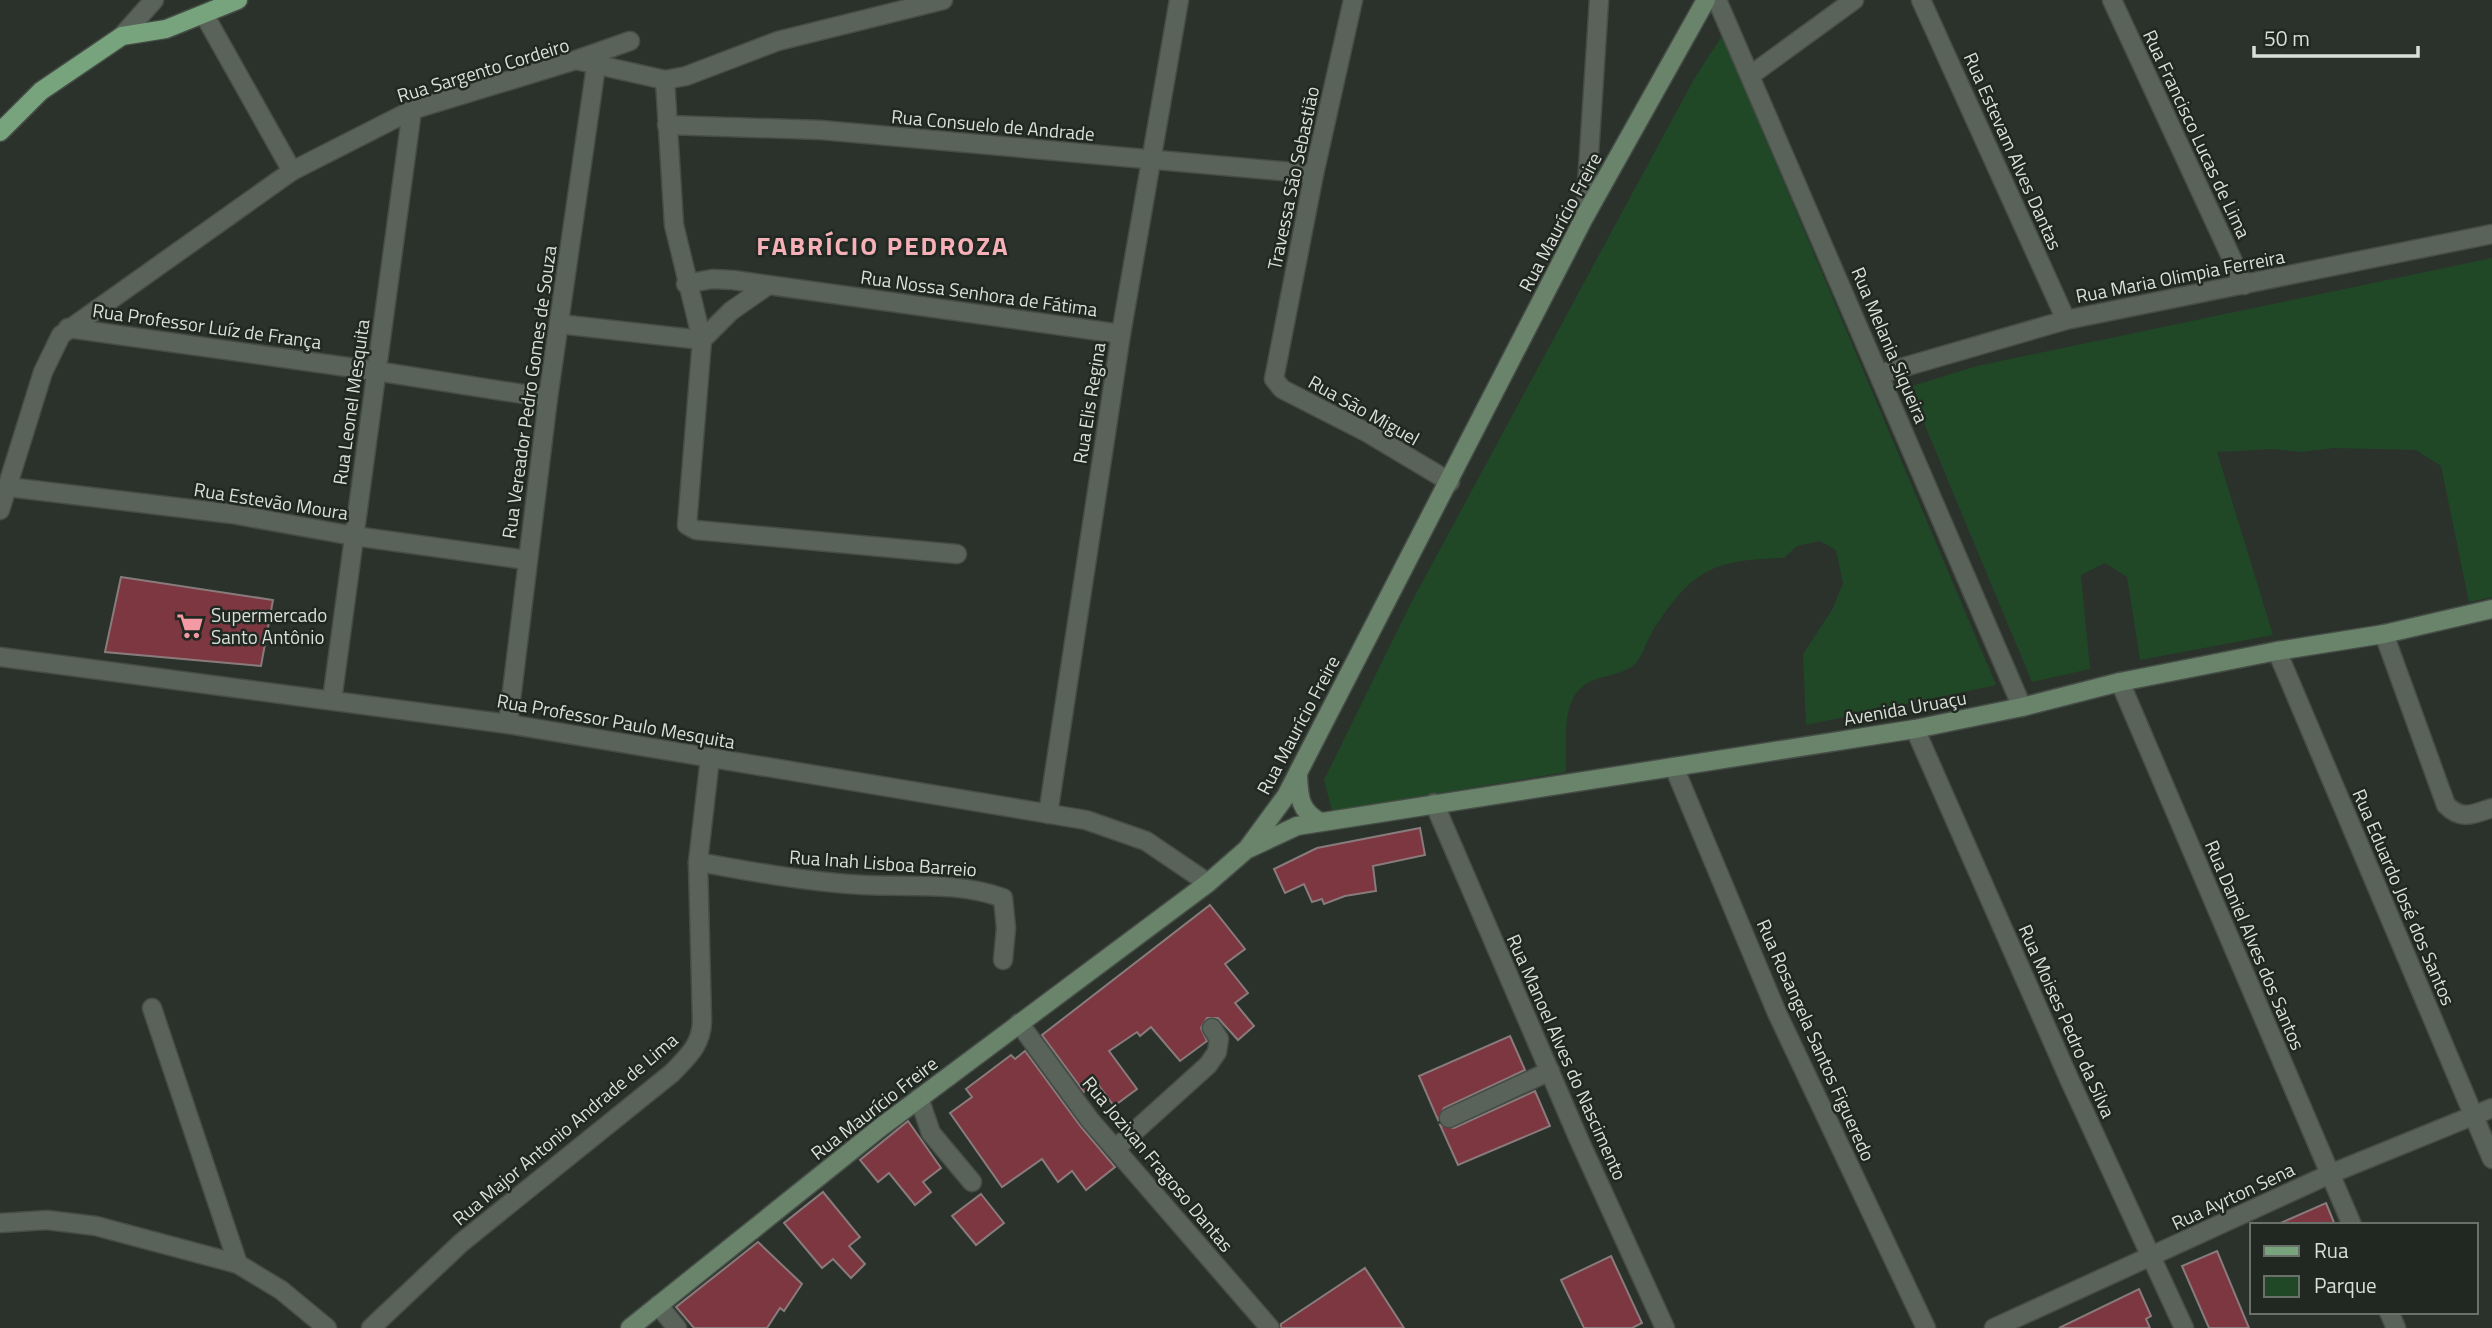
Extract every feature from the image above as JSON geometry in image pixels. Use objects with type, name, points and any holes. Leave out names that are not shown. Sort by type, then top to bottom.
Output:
[{"type":"main road","points":[[0,133],[41,92],[122,36],[166,29],[205,16],[238,0]]},
{"type":"street","points":[[122,36],[154,0]]},
{"type":"street","name":"Rua Sargento Cordeiro","points":[[0,510],[51,350],[68,328],[292,171],[412,110],[576,60],[664,79],[686,76],[778,41],[943,0]]},
{"type":"street","name":"Rua Elis Regina","points":[[1048,814],[1121,334],[1179,0]]},
{"type":"street","name":"Travessa São Sebastião","points":[[1276,365],[1314,174],[1353,0]]},
{"type":"street","points":[[1585,216],[1600,0]]},
{"type":"street","name":"Rua Maurício Freire","points":[[630,1328],[919,1098],[1208,883],[1247,849],[1286,796],[1585,216],[1706,0]]},
{"type":"street","name":"Rua Melania Siqueira","points":[[1717,0],[2022,707]]},
{"type":"street","points":[[1751,75],[1854,0]]},
{"type":"street","name":"Rua Estevam Alves Dantas","points":[[1921,0],[2066,320]]},
{"type":"street","name":"Rua Francisco Lucas de Lima","points":[[2112,0],[2244,285]]},
{"type":"street","points":[[205,16],[292,171]]},
{"type":"street","points":[[576,60],[630,41]]},
{"type":"street","name":"Rua Vereador Pedro Gomes de Souza","points":[[508,724],[548,398],[596,66]]},
{"type":"street","points":[[664,79],[674,225],[686,284],[702,340],[685,521],[688,527],[957,554]]},
{"type":"street","name":"Rua Leonel Mesquita","points":[[332,700],[412,110]]},
{"type":"street","name":"Rua Consuelo de Andrade","points":[[667,125],[821,130],[1314,174]]},
{"type":"street","name":"Rua Maria Olimpia Ferreira","points":[[1880,374],[2066,320],[2492,234]]},
{"type":"street","name":"Rua Nossa Senhora de Fátima","points":[[686,284],[712,279],[1121,334]]},
{"type":"street","points":[[702,340],[730,311],[767,286]]},
{"type":"street","points":[[559,324],[702,340]]},
{"type":"street","name":"Rua Professor Luíz de França","points":[[68,328],[548,398]]},
{"type":"street","name":"Rua São Miguel","points":[[1276,365],[1274,379],[1278,386],[1450,482]]},
{"type":"street","name":"Rua Estevão Moura","points":[[8,487],[232,514],[354,536],[527,559]]},
{"type":"street","name":"Avenida Uruaçu","points":[[1247,849],[1297,826],[1915,729],[2022,707],[2120,682],[2277,651],[2384,634],[2492,609]]},
{"type":"street","points":[[2384,634],[2446,805],[2455,813],[2466,817],[2492,808]]},
{"type":"street","name":"Rua Eduardo José dos Santos","points":[[2277,651],[2492,1159]]},
{"type":"street","name":"Rua Professor Paulo Mesquita","points":[[0,657],[508,724],[1086,820],[1146,841],[1208,883]]},
{"type":"street","name":"Rua Daniel Alves dos Santos","points":[[2120,682],[2351,1223]]},
{"type":"street","name":"Rua Moises Pedro da Silva","points":[[1915,729],[2070,1081],[2184,1328]]},
{"type":"street","name":"Rua Major Antonio Andrade de Lima","points":[[371,1328],[461,1243],[578,1145],[672,1073],[695,1049],[702,1035],[698,862],[710,758]]},
{"type":"street","name":"Rua Rosangela Santos Figueredo","points":[[1674,767],[1777,1013],[1926,1328]]},
{"type":"street","points":[[1298,773],[1299,798],[1306,814],[1320,822]]},
{"type":"street","name":"Rua Manoel Alves do Nascimento","points":[[1434,803],[1665,1328]]},
{"type":"street","name":"Rua Inah Lisboa Barreio","points":[[698,862],[781,877],[863,885],[979,889],[1003,898],[1006,928],[1003,960]]},
{"type":"street","points":[[152,1008],[238,1265]]},
{"type":"street","name":"Rua Jozivan Fragoso Dantas","points":[[1019,1023],[1115,1149],[1270,1328]]},
{"type":"street","points":[[1115,1149],[1208,1065],[1217,1052],[1219,1039],[1212,1028]]},
{"type":"street","points":[[1449,1118],[1550,1071]]},
{"type":"street","points":[[919,1098],[931,1133],[972,1182]]},
{"type":"street","name":"Rua Ayrton Sena","points":[[1994,1328],[2330,1174],[2492,1108]]},
{"type":"street","points":[[0,1223],[47,1220],[96,1226],[238,1265],[281,1290],[327,1328]]},
{"type":"street","points":[[658,1305],[677,1328]]},
{"type":"green space","points":[[1722,36],[1996,685],[1806,725],[1803,654],[1832,610],[1843,583],[1836,550],[1820,541],[1797,546],[1784,558],[1759,559],[1720,566],[1692,582],[1666,611],[1634,665],[1589,682],[1579,689],[1569,710],[1567,722],[1566,772],[1332,811],[1324,780],[1411,603],[1694,79]]},
{"type":"green space","points":[[2492,258],[2492,597],[2469,602],[2441,466],[2416,450],[2334,448],[2301,452],[2273,449],[2217,452],[2273,635],[2140,660],[2127,577],[2105,563],[2081,575],[2090,669],[2032,682],[1909,387],[1977,366]]},
{"type":"building","name":"Supermercado Santo Antônio","points":[[121,577],[273,600],[261,666],[105,652]]},
{"type":"building","points":[[1420,828],[1425,855],[1373,866],[1376,891],[1345,896],[1324,904],[1322,899],[1312,902],[1304,884],[1285,893],[1274,869],[1317,848]]},
{"type":"building","points":[[1210,905],[1245,949],[1225,964],[1248,993],[1235,1003],[1254,1026],[1238,1040],[1218,1018],[1207,1018],[1201,1028],[1207,1041],[1180,1061],[1151,1027],[1140,1036],[1137,1032],[1109,1051],[1137,1089],[1114,1106],[1097,1083],[1084,1092],[1042,1035]]},
{"type":"building","points":[[1510,1036],[1525,1070],[1444,1108],[1438,1120],[1419,1076]]},
{"type":"building","points":[[1025,1051],[1081,1127],[1115,1167],[1086,1190],[1072,1171],[1058,1182],[1042,1159],[1002,1187],[950,1113],[972,1097],[966,1089],[1011,1055],[1015,1059]]},
{"type":"building","points":[[1535,1091],[1550,1126],[1458,1165],[1440,1125],[1454,1128]]},
{"type":"building","points":[[908,1121],[941,1168],[923,1182],[931,1192],[915,1205],[889,1173],[878,1182],[860,1160]]},
{"type":"building","points":[[823,1192],[860,1237],[849,1246],[865,1264],[851,1278],[833,1259],[822,1268],[784,1223]]},
{"type":"building","points":[[981,1194],[1004,1223],[976,1245],[952,1216]]},
{"type":"building","points":[[2326,1203],[2334,1223],[2281,1223]]},
{"type":"building","points":[[758,1242],[802,1284],[784,1311],[780,1308],[767,1328],[694,1328],[676,1307]]},
{"type":"building","points":[[2217,1251],[2249,1328],[2209,1328],[2182,1266]]},
{"type":"building","points":[[1611,1256],[1642,1323],[1632,1328],[1584,1328],[1561,1280]]},
{"type":"building","points":[[1365,1268],[1404,1328],[1281,1328],[1281,1324]]},
{"type":"building","points":[[2139,1289],[2151,1316],[2146,1319],[2150,1328],[2059,1328]]},
{"type":"place","name":"Supermercado Santo Antônio","points":[[190,626]]},
{"type":"district","name":"FABRÍCIO PEDROZA","points":[[883,246]]}]
